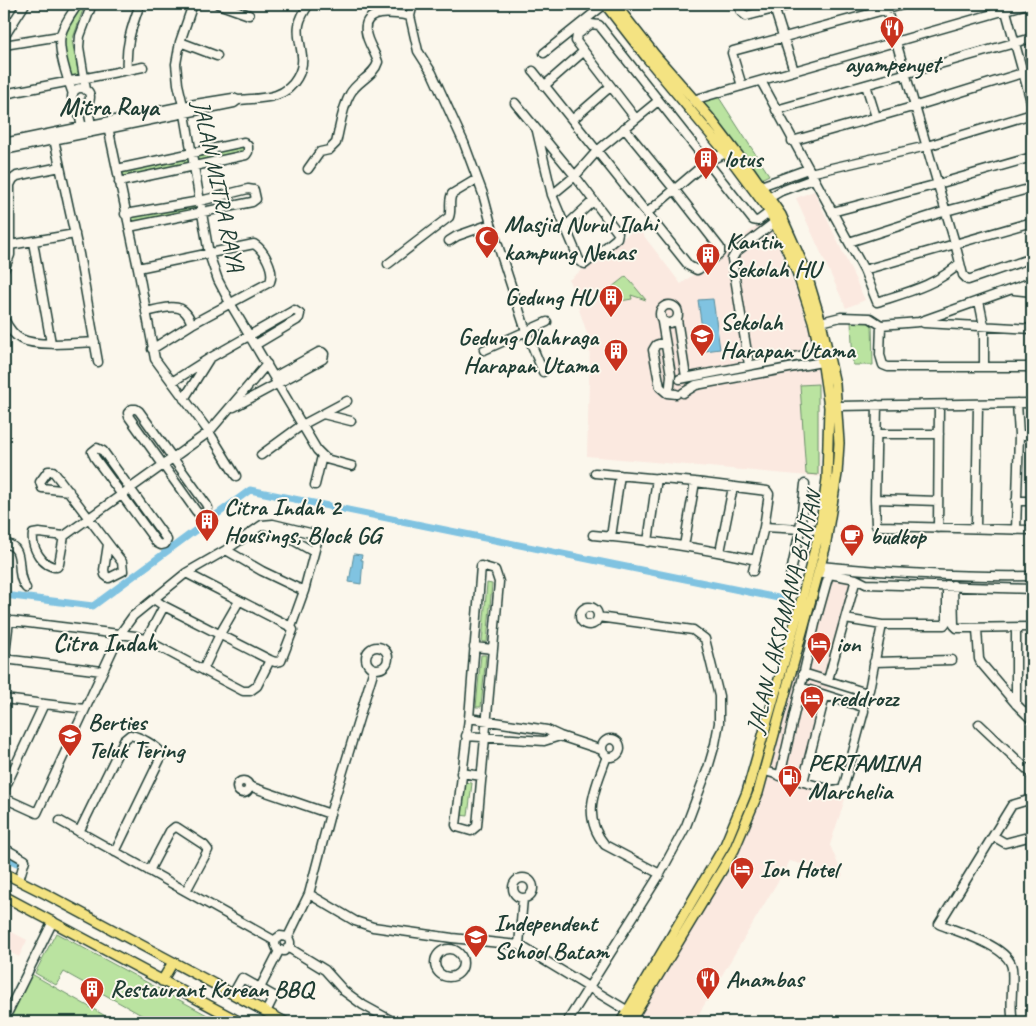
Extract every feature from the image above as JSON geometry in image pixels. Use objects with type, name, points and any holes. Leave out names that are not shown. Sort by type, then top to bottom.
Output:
[{"type":"main road","name":"JALAN LAKSAMANA BINTAN","points":[[605,4],[726,153],[770,212],[801,271],[828,394],[829,426],[827,479],[820,530],[743,803],[725,845],[631,1016]]},
{"type":"main road","name":"JALAN LAKSAMANA BINTAN","points":[[615,4],[709,117],[781,215],[821,322],[835,384],[839,442],[837,474],[829,525],[810,623],[758,794],[734,850],[631,1016],[621,1022]]},
{"type":"main road","points":[[4,873],[285,1022]]},
{"type":"main road","points":[[4,896],[240,1022]]},
{"type":"main road","points":[[162,981],[173,962]]},
{"type":"street","points":[[4,37],[25,4]]},
{"type":"street","points":[[78,4],[60,36],[61,50],[73,94],[72,99],[78,105],[82,131]]},
{"type":"street","points":[[92,4],[80,36],[79,47],[83,78],[89,98],[87,103],[92,129]]},
{"type":"street","points":[[127,70],[126,54],[128,41],[140,4]]},
{"type":"street","name":"JALAN MITRA RAYA","points":[[193,4],[180,42],[176,64],[209,254],[218,280],[230,303],[322,456]]},
{"type":"street","points":[[218,4],[249,15]]},
{"type":"street","points":[[4,143],[82,131],[234,98],[238,100],[273,97],[286,92],[302,70],[298,34],[299,22],[309,4]]},
{"type":"street","points":[[413,4],[410,16],[418,51],[432,73],[464,143],[526,331],[542,372]]},
{"type":"street","points":[[544,54],[605,4]]},
{"type":"street","points":[[739,4],[742,14],[746,16],[774,6],[794,4]]},
{"type":"street","points":[[742,86],[732,52],[886,6],[906,4]]},
{"type":"street","points":[[693,100],[1005,7],[1027,4]]},
{"type":"street","points":[[774,6],[794,71]]},
{"type":"street","points":[[886,6],[963,275],[968,280],[1032,258]]},
{"type":"street","points":[[1005,7],[1032,105]]},
{"type":"street","points":[[308,169],[320,152],[333,147],[336,143],[350,93],[376,68],[378,62],[366,34],[366,24],[371,17],[378,14],[390,13],[410,16]]},
{"type":"street","points":[[636,120],[576,41],[576,37],[591,24],[597,24],[754,220],[758,221],[770,212]]},
{"type":"street","points":[[4,45],[60,36]]},
{"type":"street","points":[[776,110],[1032,38]]},
{"type":"street","points":[[180,42],[217,56]]},
{"type":"street","points":[[544,86],[583,52]]},
{"type":"street","points":[[4,94],[143,67]]},
{"type":"street","points":[[792,141],[916,106],[1032,70]]},
{"type":"street","points":[[534,71],[544,86],[692,269],[699,269],[717,256],[720,250],[717,243],[624,128]]},
{"type":"street","points":[[760,81],[864,270],[877,302],[931,284],[946,275],[960,263]]},
{"type":"street","points":[[866,85],[876,117]]},
{"type":"street","points":[[572,120],[610,88]]},
{"type":"street","points":[[73,94],[78,89],[86,90]]},
{"type":"street","points":[[552,195],[575,176],[597,151],[658,101]]},
{"type":"street","points":[[78,105],[87,103]]},
{"type":"street","points":[[515,103],[575,176],[617,232],[617,238],[582,264],[552,195],[537,131]]},
{"type":"street","points":[[761,186],[927,146],[1032,114]]},
{"type":"street","points":[[107,125],[138,268],[155,359],[209,432],[236,476]]},
{"type":"street","points":[[4,150],[82,131]]},
{"type":"street","points":[[54,139],[75,234],[98,362]]},
{"type":"street","points":[[117,168],[244,142],[248,146],[246,155],[119,182]]},
{"type":"street","points":[[647,213],[708,161],[726,153]]},
{"type":"street","points":[[832,212],[1032,157]]},
{"type":"street","points":[[4,270],[9,260],[10,185],[12,180],[17,176],[60,166]]},
{"type":"street","points":[[769,198],[810,174]]},
{"type":"street","points":[[388,264],[448,218],[452,194],[477,180]]},
{"type":"street","points":[[849,242],[946,211],[1032,188]]},
{"type":"street","points":[[125,214],[251,189],[256,195],[256,199],[252,202],[129,228]]},
{"type":"street","points":[[566,226],[593,201]]},
{"type":"street","points":[[749,365],[732,259],[736,252],[774,222]]},
{"type":"street","points":[[864,270],[1032,222]]},
{"type":"street","points":[[449,241],[457,236],[491,224]]},
{"type":"street","points":[[10,245],[75,234]]},
{"type":"street","points":[[33,242],[50,343]]},
{"type":"street","points":[[138,268],[254,244],[258,247],[272,273],[270,282],[192,324],[152,349]]},
{"type":"street","points":[[919,322],[1032,282]]},
{"type":"street","points":[[1012,289],[1032,292]]},
{"type":"street","points":[[979,301],[984,326],[984,366]]},
{"type":"street","points":[[670,305],[677,310],[683,378],[686,389],[679,394],[671,391],[671,375],[661,316],[663,308],[670,305]]},
{"type":"street","points":[[146,312],[176,307],[186,313],[192,324]]},
{"type":"street","points":[[172,382],[294,310],[300,314],[300,318],[255,345]]},
{"type":"street","points":[[661,316],[664,321],[669,323],[677,319]]},
{"type":"street","points":[[821,322],[841,317],[870,318],[881,324],[919,322],[1032,329]]},
{"type":"street","points":[[4,319],[14,333],[24,341],[50,343],[95,342]]},
{"type":"street","points":[[484,350],[547,322]]},
{"type":"street","points":[[881,324],[880,355],[884,365],[892,367],[1032,367]]},
{"type":"street","points":[[665,342],[656,345],[653,350],[660,386],[667,394],[679,394],[696,385],[821,357]]},
{"type":"street","points":[[228,410],[278,385],[323,359],[324,354],[319,352],[274,377]]},
{"type":"street","points":[[670,386],[672,381],[683,378],[749,365],[821,357]]},
{"type":"street","points":[[184,399],[210,358]]},
{"type":"street","points":[[64,536],[59,564],[54,568],[47,564],[38,554],[32,543],[33,534],[64,536],[174,459],[209,432],[267,364]]},
{"type":"street","points":[[260,455],[302,425],[347,401]]},
{"type":"street","points":[[1016,530],[1019,435],[1017,403]]},
{"type":"street","points":[[838,406],[1032,403]]},
{"type":"street","points":[[877,405],[875,523],[878,526],[1032,530]]},
{"type":"street","points":[[938,528],[939,405]]},
{"type":"street","points":[[976,528],[978,405]]},
{"type":"street","points":[[132,409],[139,411],[174,459],[206,504],[208,508],[206,512],[199,514],[196,511],[164,466],[128,417],[128,413],[132,409]]},
{"type":"street","points":[[324,414],[350,421]]},
{"type":"street","points":[[878,434],[939,434]]},
{"type":"street","points":[[1019,435],[1032,434]]},
{"type":"street","points":[[100,448],[131,489],[166,537],[165,544],[157,543],[122,495],[93,455],[92,452],[94,450],[100,448]]},
{"type":"street","points":[[315,485],[322,456],[331,461],[352,466]]},
{"type":"street","points":[[596,473],[695,482],[768,492],[764,527],[754,571]]},
{"type":"street","points":[[610,536],[620,475]]},
{"type":"street","points":[[648,542],[657,478]]},
{"type":"street","points":[[684,546],[695,482]]},
{"type":"street","points":[[790,578],[800,530],[805,484]]},
{"type":"street","points":[[720,552],[733,487]]},
{"type":"street","points":[[70,491],[108,544]]},
{"type":"street","points":[[875,499],[938,502]]},
{"type":"street","points":[[1016,501],[1032,501]]},
{"type":"street","points":[[265,524],[314,552]]},
{"type":"street","points":[[4,798],[37,813],[120,634],[133,616],[186,573],[226,550],[256,528],[265,524],[273,524],[317,535],[318,538],[304,591],[291,627],[293,630],[281,661],[275,662],[270,660],[155,600]]},
{"type":"street","points":[[764,527],[820,530]]},
{"type":"street","points":[[593,535],[684,546],[756,560]]},
{"type":"street","points":[[4,544],[9,544],[15,548],[20,562],[19,574],[21,582],[26,588]]},
{"type":"street","points":[[226,550],[262,571],[304,591]]},
{"type":"street","points":[[481,566],[495,570],[499,582],[477,826],[471,830],[456,825],[469,718],[474,647],[481,566]]},
{"type":"street","points":[[819,569],[828,574],[856,579],[866,584],[950,585],[1032,589]]},
{"type":"street","points":[[819,569],[1003,577],[1032,576]]},
{"type":"street","points":[[186,573],[291,627]]},
{"type":"street","points":[[780,776],[803,672],[810,623],[828,574]]},
{"type":"street","points":[[828,680],[856,579]]},
{"type":"street","points":[[845,619],[882,625],[946,623],[950,585]]},
{"type":"street","points":[[950,585],[954,625],[957,628],[1032,628]]},
{"type":"street","points":[[203,670],[220,634],[239,601]]},
{"type":"street","points":[[146,640],[164,606]]},
{"type":"street","points":[[567,1022],[660,874],[686,826],[715,744],[720,715],[719,696],[705,639],[693,630],[598,617]]},
{"type":"street","points":[[102,671],[4,660],[7,620],[135,636],[243,691],[250,692],[257,686],[270,660]]},
{"type":"street","points":[[803,672],[867,693],[882,625]]},
{"type":"street","points":[[977,628],[979,659],[981,663],[1032,720]]},
{"type":"street","points":[[1016,628],[1016,704]]},
{"type":"street","points":[[474,647],[493,649]]},
{"type":"street","points":[[874,662],[952,660]]},
{"type":"street","points":[[289,948],[290,942],[288,937],[309,894],[330,814],[374,670]]},
{"type":"street","points":[[765,771],[835,791],[843,789],[864,711],[862,707],[800,687]]},
{"type":"street","points":[[803,782],[825,696]]},
{"type":"street","points":[[4,699],[85,709]]},
{"type":"street","points":[[4,790],[44,704]]},
{"type":"street","points":[[469,718],[547,730],[605,753],[591,803],[591,812],[600,838],[606,845],[660,874]]},
{"type":"street","points":[[979,724],[1032,774]]},
{"type":"street","points":[[79,832],[124,740],[130,735],[135,736],[157,748],[162,754],[161,757],[115,852]]},
{"type":"street","points":[[466,736],[544,741],[560,736]]},
{"type":"street","points":[[462,773],[482,776]]},
{"type":"street","points":[[249,786],[330,814]]},
{"type":"street","points":[[1013,1022],[1011,1014],[1012,965],[1008,958],[1003,952],[992,946],[940,924],[1012,805],[1032,800]]},
{"type":"street","points":[[60,821],[275,941]]},
{"type":"street","points":[[149,871],[170,831],[175,827],[178,828],[204,845],[208,850],[186,891]]},
{"type":"street","points":[[993,836],[1005,843],[1032,836]]},
{"type":"street","points":[[4,848],[25,860],[19,880]]},
{"type":"street","points":[[309,894],[355,921],[373,927],[519,945],[589,987],[631,1016]]},
{"type":"street","points":[[519,945],[523,898]]},
{"type":"street","points":[[4,1020],[53,921]]},
{"type":"street","points":[[279,951],[275,947],[275,941],[280,936],[288,937]]},
{"type":"street","points":[[450,949],[452,938]]},
{"type":"street","points":[[279,951],[289,948]]},
{"type":"street","points":[[289,948],[325,970],[344,991],[363,1005],[394,1022]]},
{"type":"street","points":[[260,988],[279,951]]},
{"type":"street","points":[[233,994],[242,978],[274,996],[266,1012]]},
{"type":"shaded area","points":[[814,191],[865,300],[846,308],[796,198]]},
{"type":"shaded area","name":"Sekolah Harapan Utama","points":[[766,219],[791,275],[811,335],[819,381],[820,477],[587,456],[590,342],[569,280],[637,227],[681,284]]},
{"type":"shaded area","points":[[818,564],[858,572],[803,786],[845,799],[830,845],[843,876],[790,861],[694,1022],[634,1022],[732,850],[747,817]]},
{"type":"shaded area","points":[[4,928],[27,940],[19,957],[4,949]]},
{"type":"green space","points":[[80,4],[85,4],[72,41],[79,75],[69,77],[60,35]]},
{"type":"green space","points":[[716,93],[769,175],[755,182],[691,103]]},
{"type":"green space","points":[[243,144],[245,153],[196,163],[194,155]]},
{"type":"green space","points":[[188,155],[191,165],[120,181],[118,171]]},
{"type":"green space","points":[[198,204],[199,211],[131,225],[129,218]]},
{"type":"green space","points":[[626,276],[646,300],[631,295],[632,299],[603,304],[602,295]]},
{"type":"green space","points":[[851,321],[872,323],[873,365],[853,365]]},
{"type":"green space","points":[[818,384],[818,475],[806,474],[800,385]]},
{"type":"green space","points":[[487,583],[492,584],[487,642],[482,642]]},
{"type":"green space","points":[[481,655],[486,655],[481,707],[476,707]]},
{"type":"green space","points":[[464,782],[472,783],[468,816],[460,815]]},
{"type":"green space","points":[[56,933],[220,1022],[154,1022],[64,972],[56,985],[35,973]]},
{"type":"green space","points":[[28,972],[116,1022],[4,1022]]},
{"type":"water","points":[[713,299],[720,349],[705,351],[698,300]]},
{"type":"water","points":[[354,554],[362,555],[361,584],[349,582]]},
{"type":"waterway","points":[[4,595],[93,606],[250,490],[788,600]]},
{"type":"waterway","points":[[4,857],[17,863]]},
{"type":"place","name":"ayampenyet","points":[[892,49]]},
{"type":"place","name":"lotus","points":[[706,180]]},
{"type":"place","name":"Masjid Nurul Ilahi kampung Nenas","points":[[487,259]]},
{"type":"place","name":"Kantin Sekolah HU","points":[[708,276]]},
{"type":"place","name":"Gedung HU","points":[[611,318]]},
{"type":"place","name":"Sekolah Harapan Utama","points":[[702,357]]},
{"type":"place","name":"Gedung Olahraga Harapan Utama","points":[[616,372]]},
{"type":"place","name":"Citra Indah 2 Housings, Block GG","points":[[207,542]]},
{"type":"place","name":"budkop","points":[[852,557]]},
{"type":"place","name":"ion","points":[[819,665]]},
{"type":"place","name":"reddrozz","points":[[812,719]]},
{"type":"place","name":"Berties Teluk Tering","points":[[70,757]]},
{"type":"place","name":"PERTAMINA Marchelia","points":[[790,798]]},
{"type":"place","name":"Ion Hotel","points":[[742,890]]},
{"type":"place","name":"Independent School Batam","points":[[476,958]]},
{"type":"place","name":"Anambas","points":[[708,1000]]},
{"type":"place","name":"Restaurant Korean BBQ","points":[[92,1010]]},
{"type":"district","name":"Mitra Raya","points":[[109,106]]},
{"type":"district","name":"Citra Indah","points":[[105,642]]}]
